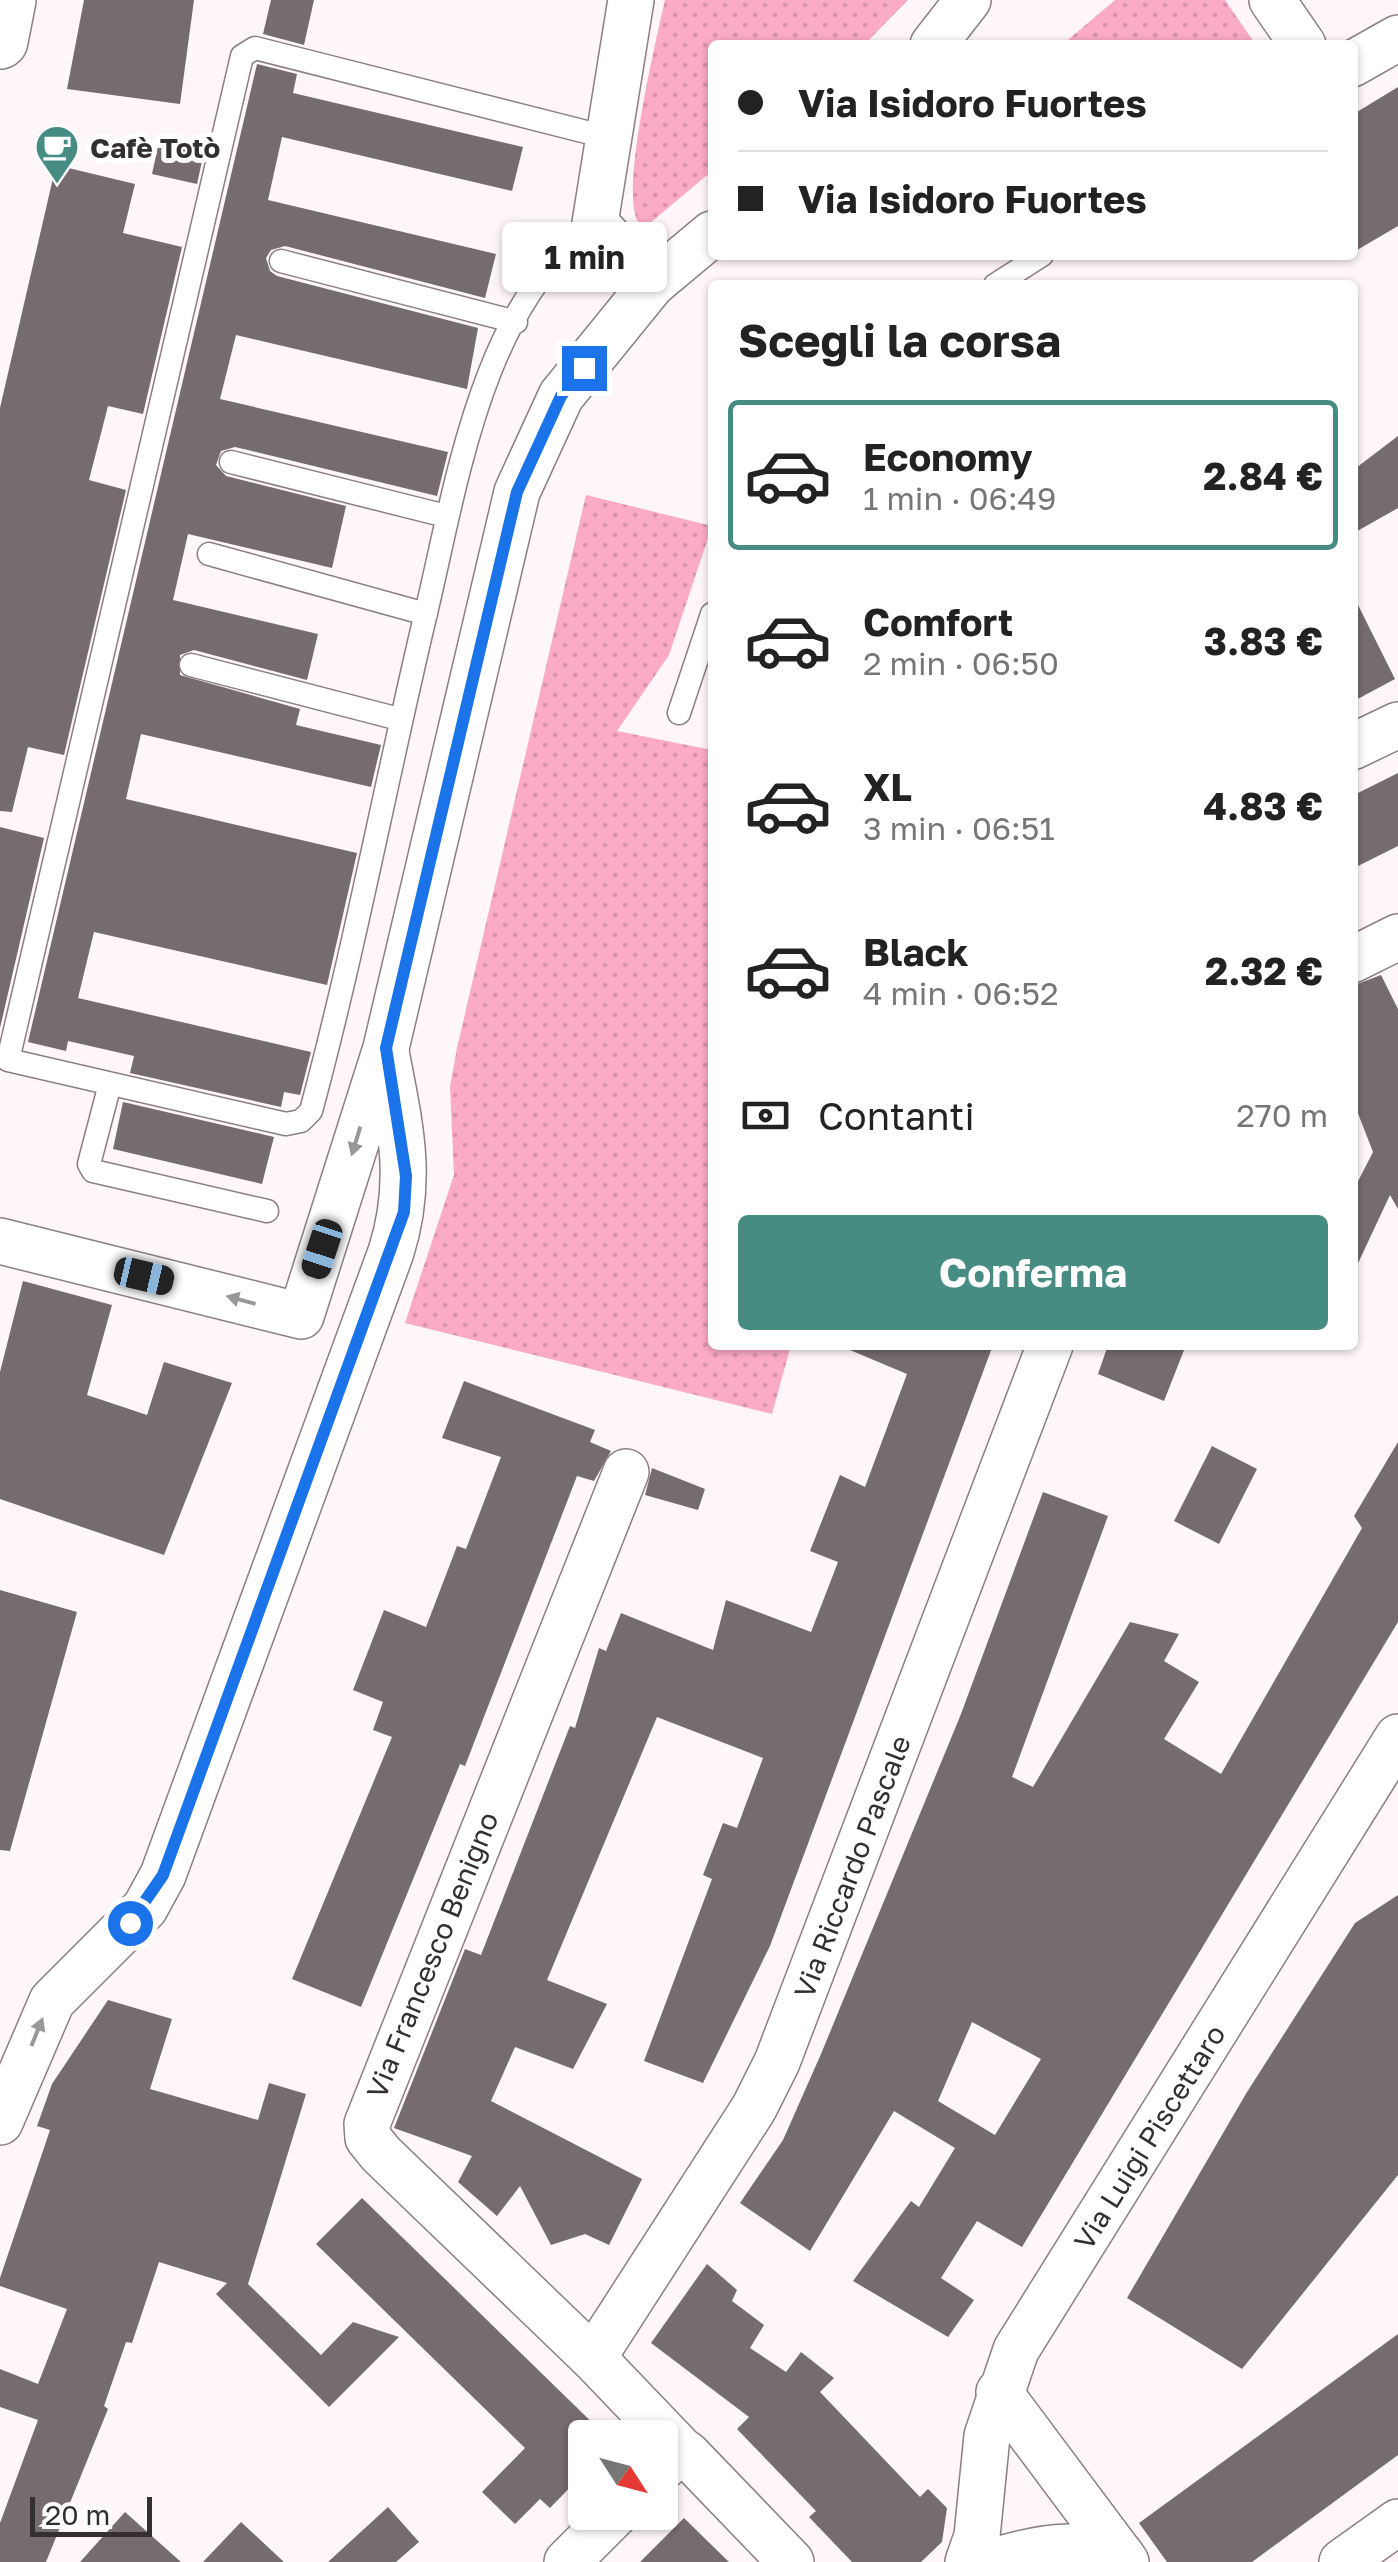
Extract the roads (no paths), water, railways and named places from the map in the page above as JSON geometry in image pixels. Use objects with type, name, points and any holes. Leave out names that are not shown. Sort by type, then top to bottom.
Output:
[{"type":"street","points":[[0,40],[8,0]]},
{"type":"street","points":[[631,0],[595,223],[652,284]]},
{"type":"street","points":[[937,40],[968,0]]},
{"type":"street","points":[[1272,0],[1300,40]]},
{"type":"street","points":[[1358,61],[1398,38]]},
{"type":"street","points":[[0,1241],[301,1316],[386,1048],[517,492],[561,396],[652,284],[708,237]]},
{"type":"street","points":[[1358,745],[1398,725]]},
{"type":"street","points":[[1358,957],[1398,937]]},
{"type":"street","points":[[0,2122],[52,2002],[145,1908],[163,1875],[391,1252],[404,1212],[406,1176],[386,1048]]},
{"type":"street","name":"Via Riccardo Pascale","points":[[593,2358],[754,2108],[777,2062],[1048,1350]]},
{"type":"street","name":"Via Francesco Benigno","points":[[626,1472],[366,2124],[368,2138],[381,2154],[593,2358],[640,2420]]},
{"type":"street","name":"Via Luigi Piscettaro","points":[[968,2562],[977,2536],[987,2436],[998,2392],[1016,2350],[1398,1737]]},
{"type":"street","points":[[998,2392],[1124,2559]]},
{"type":"street","points":[[678,2467],[792,2562]]},
{"type":"street","points":[[1342,2562],[1398,2522]]},
{"type":"street","points":[[567,2562],[599,2530]]},
{"type":"street","points":[[991,2562],[1041,2548],[1076,2545],[1124,2559]]},
{"type":"lane","points":[[595,223],[549,264],[516,322],[472,415],[311,1111],[301,1122],[286,1124],[8,1060],[242,56],[255,48],[606,137]]},
{"type":"lane","points":[[1003,280],[1034,260]]},
{"type":"lane","points":[[281,262],[516,322]]},
{"type":"lane","points":[[232,462],[446,516]]},
{"type":"lane","points":[[209,554],[426,614]]},
{"type":"lane","points":[[679,713],[708,626]]},
{"type":"lane","points":[[191,665],[399,719]]},
{"type":"lane","points":[[110,1084],[89,1164],[93,1171],[100,1176],[267,1211]]},
{"type":"place","name":"Cafè Totò","points":[[57,185]]}]
